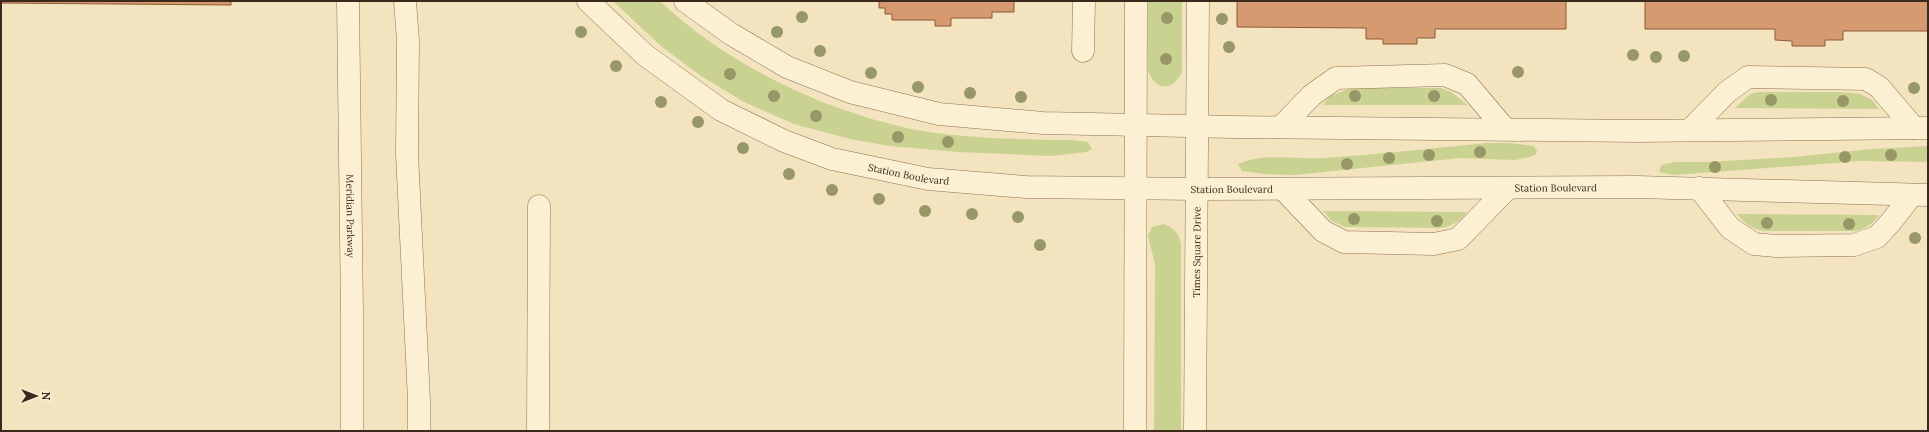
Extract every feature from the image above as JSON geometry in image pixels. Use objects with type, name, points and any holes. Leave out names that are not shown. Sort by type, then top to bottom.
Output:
[{"type":"street","name":"Meridian Parkway","points":[[348,1],[352,431]]},
{"type":"street","points":[[405,1],[408,41],[406,154],[419,400],[419,431]]},
{"type":"street","points":[[408,41],[416,1]]},
{"type":"street","name":"Station Boulevard","points":[[588,1],[645,55],[721,110],[784,141],[832,159],[928,179],[1026,187],[1197,189],[1699,188],[1920,195]]},
{"type":"street","points":[[685,1],[731,34],[787,67],[850,92],[940,114],[1042,123],[1198,126],[1690,130],[1921,128]]},
{"type":"street","points":[[1083,51],[1084,1]]},
{"type":"street","points":[[1135,431],[1136,1]]},
{"type":"street","name":"Times Square Drive","points":[[1195,431],[1198,1]]},
{"type":"street","points":[[1281,127],[1312,94],[1336,78],[1445,75],[1467,84],[1505,129]]},
{"type":"street","points":[[1690,130],[1727,92],[1748,77],[1866,80],[1879,87],[1921,128]]},
{"type":"street","points":[[1283,189],[1323,231],[1344,242],[1434,244],[1458,239],[1508,188]]},
{"type":"street","points":[[1699,188],[1730,228],[1754,244],[1776,246],[1854,245],[1877,237],[1920,195]]},
{"type":"street","points":[[538,431],[539,206]]},
{"type":"green space","points":[[613,1],[660,1],[686,24],[715,45],[777,82],[810,97],[877,121],[911,129],[950,135],[1088,142],[1092,149],[1087,152],[1050,156],[957,152],[890,146],[850,139],[794,124],[744,102],[701,76],[662,47]]},
{"type":"green space","points":[[1148,1],[1182,1],[1182,72],[1174,83],[1169,86],[1160,86],[1155,83],[1148,71]]},
{"type":"green space","points":[[1351,88],[1441,88],[1451,92],[1468,105],[1323,105],[1330,96]]},
{"type":"green space","points":[[1759,92],[1840,92],[1860,94],[1872,100],[1879,109],[1735,108],[1750,94]]},
{"type":"green space","points":[[1487,143],[1510,143],[1534,146],[1537,151],[1536,154],[1530,157],[1515,160],[1460,158],[1294,175],[1265,174],[1242,171],[1238,164],[1259,158],[1326,158]]},
{"type":"green space","points":[[1928,146],[1928,162],[1861,161],[1674,175],[1659,172],[1661,165],[1675,162],[1709,162],[1794,157],[1872,149]]},
{"type":"green space","points":[[1323,211],[1467,212],[1462,218],[1450,226],[1443,228],[1345,227],[1332,221]]},
{"type":"green space","points":[[1737,214],[1879,215],[1869,225],[1856,231],[1764,231],[1749,225]]},
{"type":"green space","points":[[1164,224],[1176,231],[1181,244],[1181,431],[1154,431],[1155,264],[1148,236],[1152,227]]},
{"type":"building","points":[[1,1],[231,1],[231,5],[1,3]]},
{"type":"building","points":[[879,1],[1014,1],[1014,12],[992,12],[992,18],[951,18],[951,26],[935,26],[935,20],[892,20],[892,14],[885,14],[885,8],[879,8]]},
{"type":"building","points":[[1237,1],[1566,1],[1566,29],[1435,29],[1435,38],[1417,38],[1417,44],[1383,44],[1383,39],[1366,39],[1366,28],[1237,27]]},
{"type":"building","points":[[1645,1],[1928,1],[1928,31],[1843,31],[1843,40],[1825,40],[1825,46],[1792,46],[1792,41],[1775,40],[1775,29],[1645,29]]}]
